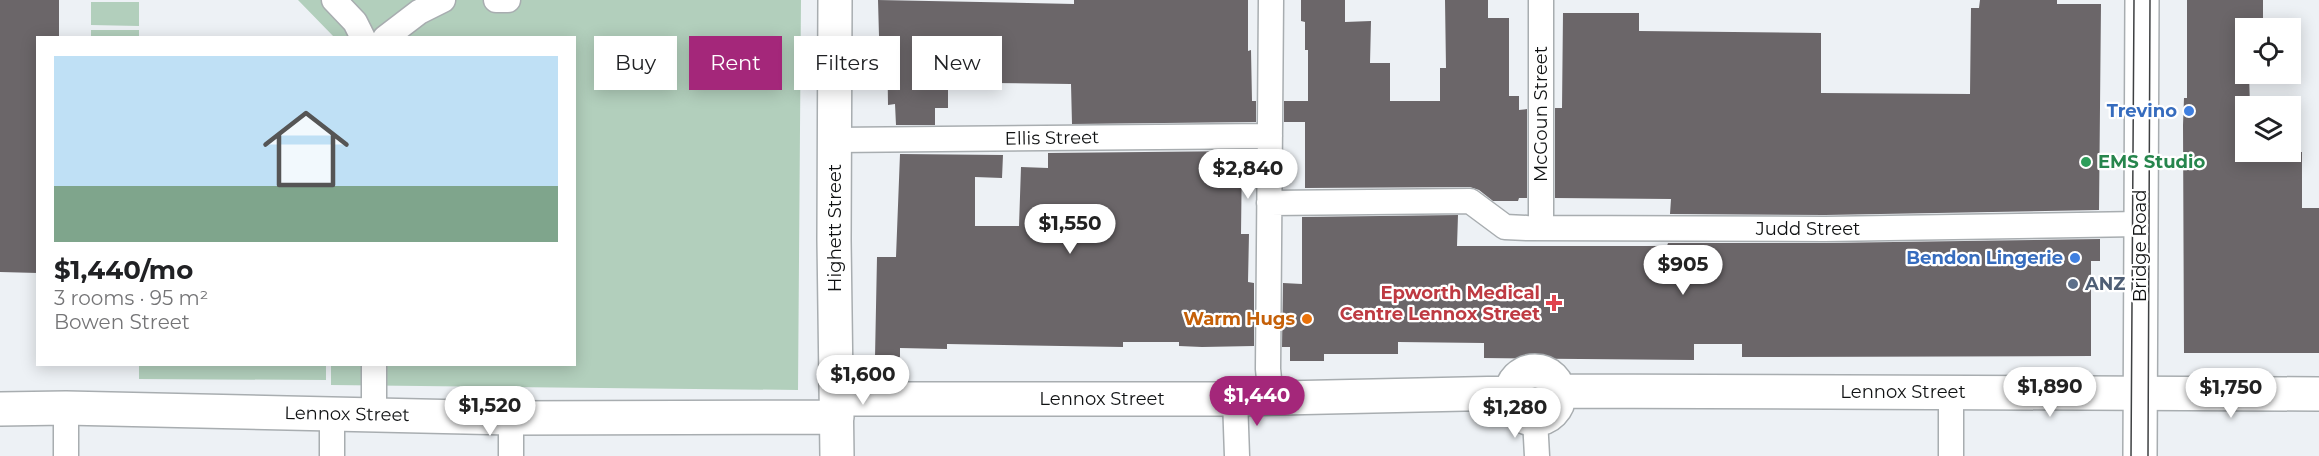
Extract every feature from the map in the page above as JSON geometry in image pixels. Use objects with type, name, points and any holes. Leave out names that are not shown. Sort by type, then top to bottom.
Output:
[{"type":"street","points":[[334,0],[355,22],[362,36]]},
{"type":"street","points":[[386,36],[419,6],[443,0]]},
{"type":"street","points":[[496,0],[508,0]]},
{"type":"street","name":"Highett Street","points":[[836,0],[834,240],[837,456]]},
{"type":"street","points":[[1271,0],[1268,369],[1271,399]]},
{"type":"street","name":"McGoun Street","points":[[1541,0],[1541,228]]},
{"type":"street","name":"Bridge Road","points":[[2140,456],[2142,0]]},
{"type":"street","name":"Ellis Street","points":[[835,140],[1270,136]]},
{"type":"street","name":"Judd Street","points":[[1269,202],[1470,201],[1505,227],[1541,228],[1825,229],[2140,224]]},
{"type":"street","points":[[374,366],[374,415]]},
{"type":"street","points":[[1539,371],[1552,378],[1559,392],[1559,398],[1554,411],[1535,419],[1521,414],[1512,401],[1511,393],[1513,386],[1524,374],[1539,371]]},
{"type":"street","name":"Lennox Street","points":[[1559,392],[2319,394]]},
{"type":"street","points":[[1951,456],[1952,392]]},
{"type":"street","name":"Lennox Street","points":[[0,409],[66,408],[511,418],[726,417],[837,408],[1511,393]]},
{"type":"street","points":[[1235,399],[1237,456]]},
{"type":"street","points":[[66,408],[66,456]]},
{"type":"street","points":[[332,414],[332,456]]},
{"type":"street","points":[[511,418],[511,456]]},
{"type":"street","points":[[1535,419],[1537,456]]},
{"type":"green space","points":[[298,0],[801,0],[801,36],[794,36],[794,90],[800,90],[798,390],[331,385],[331,366],[576,366],[576,36],[333,36]]},
{"type":"green space","points":[[91,2],[139,2],[139,26],[91,25]]},
{"type":"green space","points":[[91,30],[139,30],[139,36],[91,36]]},
{"type":"green space","points":[[139,366],[326,366],[326,380],[139,379]]},
{"type":"building","points":[[0,0],[59,0],[59,36],[36,36],[36,273],[0,272]]},
{"type":"building","points":[[878,0],[1074,4],[1074,0],[1248,0],[1248,51],[1251,50],[1252,101],[1256,101],[1256,122],[1072,124],[1071,84],[1002,83],[1002,36],[912,36],[912,90],[948,90],[948,108],[935,108],[935,125],[896,125],[895,104],[888,105],[888,90],[900,90],[900,36],[879,36]]},
{"type":"building","points":[[1301,0],[1345,0],[1345,22],[1371,21],[1370,63],[1390,63],[1390,101],[1440,101],[1440,68],[1446,68],[1445,0],[1488,0],[1488,18],[1509,18],[1509,96],[1519,96],[1519,110],[1527,109],[1527,198],[1519,198],[1518,201],[1493,201],[1479,190],[1470,187],[1305,188],[1305,122],[1284,122],[1284,101],[1308,101],[1308,50],[1305,50],[1305,22],[1301,21]]},
{"type":"building","points":[[1980,0],[2057,0],[2057,4],[2101,4],[2099,210],[1825,215],[1670,214],[1671,199],[1555,198],[1555,108],[1562,108],[1563,13],[1639,13],[1639,31],[1821,33],[1821,93],[1970,94],[1971,8],[1979,8]]},
{"type":"building","points":[[2187,0],[2263,0],[2263,18],[2235,18],[2235,84],[2249,84],[2250,96],[2235,96],[2235,162],[2301,162],[2302,152],[2302,208],[2319,208],[2319,353],[2184,353],[2183,125],[2184,98],[2187,98]]},
{"type":"building","points":[[1242,151],[1241,234],[1249,234],[1248,282],[1254,283],[1254,346],[1179,346],[1179,342],[1123,342],[1123,347],[947,344],[947,349],[900,348],[900,357],[875,357],[877,257],[896,257],[900,154],[1003,155],[1002,178],[975,177],[975,226],[1019,226],[1021,167],[1048,168],[1048,153]]},
{"type":"building","points":[[1458,215],[1457,246],[1667,246],[1668,243],[2100,239],[2100,261],[2091,261],[2091,356],[1742,357],[1742,344],[1694,344],[1694,360],[1484,358],[1484,343],[1398,342],[1398,354],[1324,354],[1324,361],[1290,361],[1290,347],[1282,347],[1283,283],[1302,284],[1302,217]]},
{"type":"tram line","points":[[2131,456],[2134,0]]},
{"type":"tram line","points":[[2148,456],[2150,0]]},
{"type":"place","name":"Trevino","points":[[2189,111]]},
{"type":"place","name":"EMS Studio","points":[[2086,162]]},
{"type":"place","name":"Bendon Lingerie","points":[[2075,258]]},
{"type":"place","name":"ANZ","points":[[2073,284]]},
{"type":"place","name":"Epworth Medical Centre Lennox Street","points":[[1554,303]]},
{"type":"place","name":"Warm Hugs","points":[[1307,319]]}]
